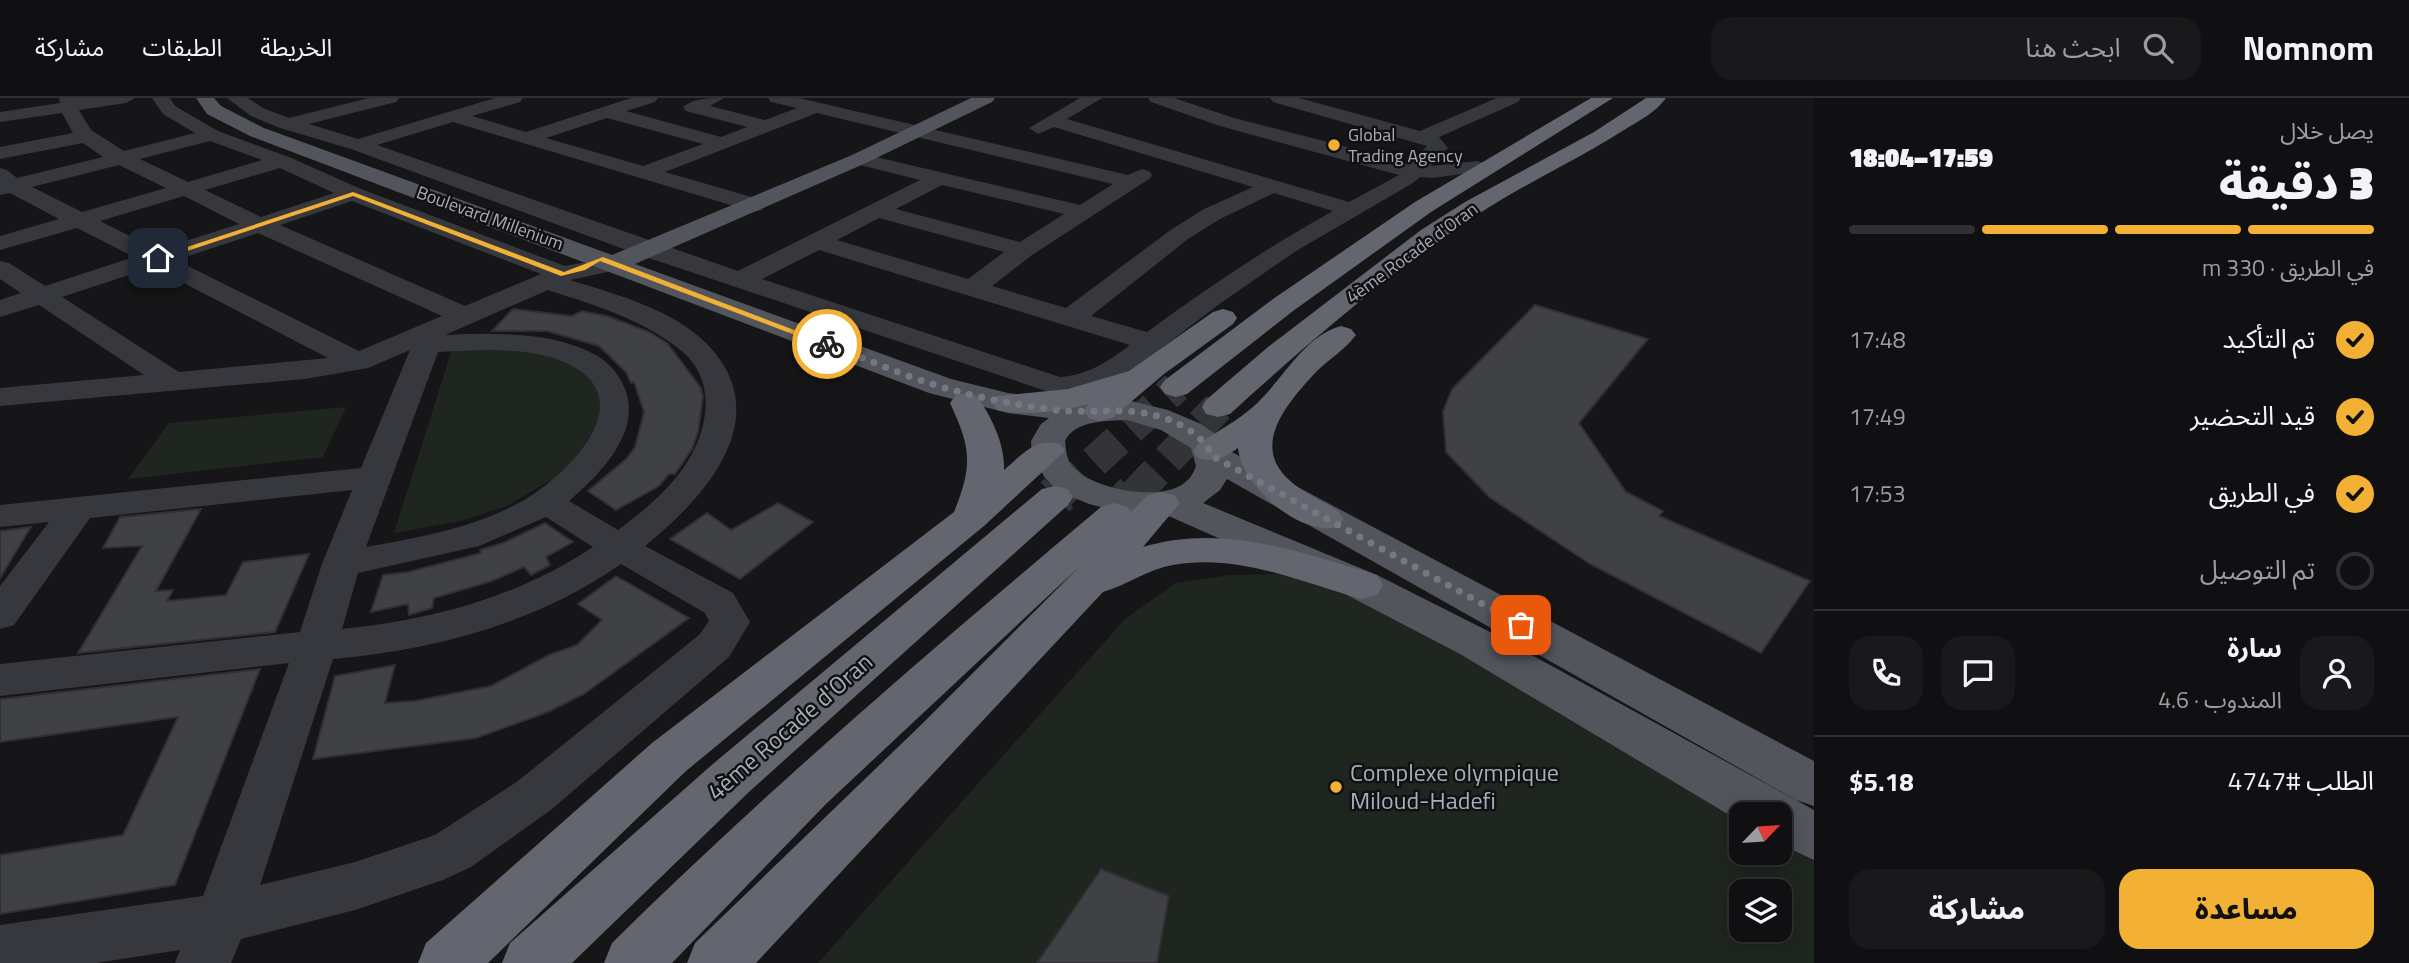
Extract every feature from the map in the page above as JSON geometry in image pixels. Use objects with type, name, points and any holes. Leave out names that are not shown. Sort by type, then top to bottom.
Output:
[{"type":"highway","name":"4ème Rocade d'Oran","points":[[1218,407],[1279,353],[1430,235],[1474,207],[1514,169],[1604,98]]},
{"type":"highway","name":"4ème Rocade d'Oran","points":[[1160,366],[1283,304],[1423,207],[1514,169],[1646,108],[1657,98]]},
{"type":"highway","points":[[1094,412],[1233,310],[1391,208],[1477,167],[1514,169]]},
{"type":"highway","points":[[1211,454],[1265,414],[1306,365],[1482,218],[1514,169]]},
{"type":"highway","points":[[1009,403],[1077,399],[1104,391],[1160,366]]},
{"type":"highway","points":[[953,395],[983,436],[989,462],[988,476],[971,518]]},
{"type":"highway","points":[[1265,414],[1254,444],[1263,475],[1279,489],[1325,519]]},
{"type":"highway","points":[[447,963],[669,757],[971,518],[1048,448]]},
{"type":"highway","name":"4ème Rocade d'Oran","points":[[531,963],[732,777],[1055,497]]},
{"type":"highway","points":[[716,963],[912,767],[1165,502]]},
{"type":"highway","points":[[633,963],[708,883],[856,744],[1114,515]]},
{"type":"highway","points":[[1085,586],[1138,562],[1169,552],[1192,549],[1217,550],[1285,562],[1363,585]]},
{"type":"main road","name":"Boulevard Millenium","points":[[205,98],[214,110],[257,132],[322,155],[581,269],[953,395]]},
{"type":"main road","points":[[745,203],[859,159],[967,98]]},
{"type":"main road","points":[[581,269],[642,247],[908,129],[986,98]]},
{"type":"main road","points":[[322,155],[352,143]]},
{"type":"main road","points":[[953,395],[1094,412],[1127,410],[1178,423],[1198,436],[1211,454],[1325,519],[1814,785]]},
{"type":"main road","points":[[953,395],[1048,448]]},
{"type":"main road","points":[[1094,412],[1060,426],[1052,435],[1048,448],[1053,465],[1065,479],[1084,491],[1122,501],[1165,502],[1190,495],[1206,484],[1213,471],[1211,454]]},
{"type":"main road","points":[[1165,502],[1363,585],[1475,643],[1752,802]]},
{"type":"main road","points":[[1792,824],[1814,838]]},
{"type":"street","points":[[0,117],[68,102],[126,98]]},
{"type":"street","points":[[0,680],[419,633],[514,607],[555,589],[621,548],[684,493],[709,457],[723,415],[723,390],[711,366],[697,349],[679,335],[627,309],[581,269],[353,194],[282,161],[211,135],[169,110],[161,98]]},
{"type":"street","points":[[236,98],[257,112],[287,124],[352,143],[642,247],[1058,386],[1078,386],[1096,380],[1119,367],[1160,366]]},
{"type":"street","points":[[257,132],[287,124],[395,106],[492,98]]},
{"type":"street","points":[[352,143],[514,98]]},
{"type":"street","points":[[527,138],[649,98]]},
{"type":"street","points":[[715,98],[692,107],[766,126]]},
{"type":"street","points":[[776,98],[1131,182]]},
{"type":"street","points":[[644,173],[839,98]]},
{"type":"street","points":[[993,149],[1053,121],[1093,98]]},
{"type":"street","points":[[1160,366],[1209,299],[1288,246],[1409,175],[1438,148],[1435,142],[1279,98]]},
{"type":"street","points":[[1246,132],[1341,98]]},
{"type":"street","points":[[1422,138],[1512,98]]},
{"type":"street","points":[[1148,99],[1193,121],[1246,132],[1409,175],[1477,167]]},
{"type":"street","points":[[68,102],[84,136],[120,158],[260,225],[441,330],[485,341],[547,348],[598,370],[611,385],[617,407],[610,435],[584,469],[546,502],[486,531],[422,549],[341,564]]},
{"type":"street","points":[[352,143],[395,106]]},
{"type":"street","points":[[607,112],[722,143]]},
{"type":"street","points":[[451,116],[745,203]]},
{"type":"street","points":[[1053,121],[1353,210]]},
{"type":"street","points":[[4,183],[211,135]]},
{"type":"street","points":[[0,153],[84,136]]},
{"type":"street","points":[[974,287],[1023,250],[1169,157]]},
{"type":"street","points":[[859,159],[1083,212]]},
{"type":"street","points":[[0,243],[282,161]]},
{"type":"street","points":[[1409,175],[1431,191]]},
{"type":"street","points":[[743,279],[939,178]]},
{"type":"street","points":[[4,183],[158,258],[358,362]]},
{"type":"street","points":[[1072,317],[1180,234],[1212,214],[1270,187]]},
{"type":"street","points":[[0,309],[353,194]]},
{"type":"street","points":[[879,211],[1023,250]]},
{"type":"street","points":[[819,242],[1072,317],[1160,366]]},
{"type":"street","points":[[0,268],[46,295],[174,382]]},
{"type":"street","points":[[0,397],[305,370],[358,362],[441,330],[581,269]]},
{"type":"street","points":[[203,963],[222,919],[317,645],[341,564],[374,477],[441,330]]},
{"type":"street","points":[[0,516],[374,477]]},
{"type":"street","points":[[0,951],[222,919],[355,886],[425,864],[453,851],[535,795],[714,646],[730,622],[719,603],[546,502]]},
{"type":"street","points":[[0,615],[79,507]]},
{"type":"shaded area","points":[[454,343],[562,355],[604,387],[597,436],[561,474],[509,505],[461,521],[394,533]]},
{"type":"shaded area","points":[[346,407],[323,457],[128,479],[169,423]]},
{"type":"shaded area","name":"Complexe olympique Miloud-Hadefi","points":[[1292,574],[1360,597],[1729,807],[1729,865],[1792,865],[1792,843],[1814,857],[1814,963],[818,963],[1125,619],[1176,583],[1229,575]]},
{"type":"building","points":[[1535,305],[1648,339],[1579,423],[1626,492],[1663,511],[1659,516],[1810,581],[1761,653],[1590,564],[1489,497],[1446,452],[1443,412],[1452,389]]},
{"type":"building","points":[[513,309],[572,316],[582,311],[607,316],[649,332],[667,343],[701,388],[703,397],[698,432],[692,449],[675,474],[669,474],[659,486],[616,510],[588,491],[626,459],[635,447],[644,412],[634,382],[631,383],[626,372],[599,346],[547,331],[492,331]]},
{"type":"building","points":[[778,503],[813,522],[740,579],[670,539],[707,513],[731,530]]},
{"type":"building","points":[[201,509],[156,591],[173,590],[167,601],[226,595],[243,562],[309,554],[275,632],[78,653],[142,546],[103,548],[120,517]]},
{"type":"building","points":[[545,523],[573,542],[546,557],[550,565],[531,575],[524,567],[492,581],[434,598],[432,608],[409,615],[408,604],[371,612],[383,575],[408,572],[481,553],[480,550],[503,543]]},
{"type":"building","points":[[31,527],[0,578],[0,531]]},
{"type":"building","points":[[616,576],[689,618],[584,694],[548,712],[476,738],[313,759],[335,676],[395,665],[385,703],[415,701],[491,686],[549,655],[577,645],[602,620],[578,604]]},
{"type":"building","points":[[260,669],[175,885],[0,914],[0,855],[123,835],[178,717],[0,742],[0,699]]},
{"type":"building","points":[[1101,869],[1169,896],[1157,963],[1037,963]]},
{"type":"tunnel","points":[[1058,495],[1176,387]]},
{"type":"tunnel","points":[[1134,495],[1218,407]]},
{"type":"tunnel","points":[[1055,497],[1059,493]]},
{"type":"tunnel","points":[[1114,515],[1135,493]]},
{"type":"way so far","points":[[827,344],[940,387],[1009,403],[1088,413],[1127,410],[1178,423],[1198,436],[1212,456],[1521,625]]},
{"type":"place","name":"Global Trading Agency","points":[[1334,145]]},
{"type":"place","name":"Complexe olympique Miloud-Hadefi","points":[[1336,787]]},
{"type":"route","points":[[158,258],[353,194],[563,274],[583,268],[600,258],[827,344]]}]
